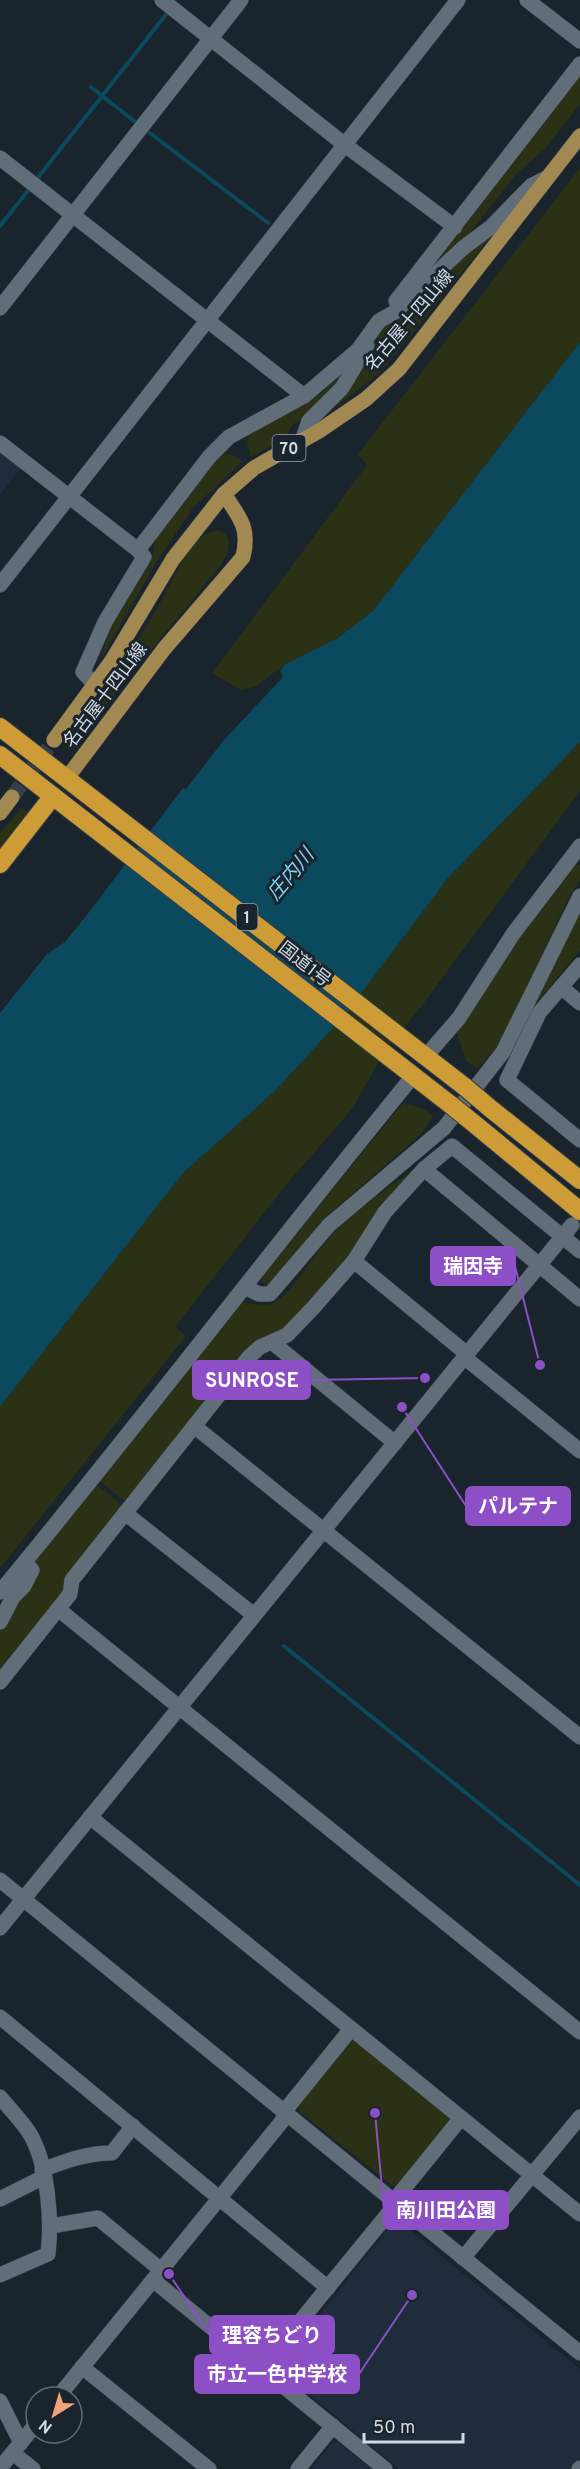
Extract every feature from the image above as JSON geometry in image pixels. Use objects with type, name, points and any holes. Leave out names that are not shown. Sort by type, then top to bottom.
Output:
[{"type":"highway","name":"国道1号","points":[[0,727],[412,1044],[580,1180]]},
{"type":"highway","name":"国道1号","points":[[0,755],[452,1105],[477,1126],[571,1224]]},
{"type":"highway","points":[[0,864],[54,796]]},
{"type":"main road","name":"名古屋十四山線","points":[[67,778],[164,650],[243,557],[247,539],[240,518],[224,494],[254,468],[302,441],[366,399],[399,369],[580,136]]},
{"type":"main road","points":[[54,740],[111,662],[173,560],[224,494]]},
{"type":"main road","points":[[0,813],[12,797]]},
{"type":"street","points":[[162,0],[455,227]]},
{"type":"street","points":[[0,308],[241,0]]},
{"type":"street","points":[[0,585],[458,0]]},
{"type":"street","points":[[527,0],[580,41]]},
{"type":"street","points":[[138,550],[209,457],[229,437],[304,396],[358,350],[580,64]]},
{"type":"street","points":[[0,158],[304,396]]},
{"type":"street","points":[[302,441],[309,421],[342,388],[357,366],[379,321],[394,312],[463,248],[491,227],[531,186],[548,177]]},
{"type":"street","points":[[0,443],[144,557],[105,622],[84,672],[95,685]]},
{"type":"street","points":[[426,1056],[459,1018],[513,934],[580,846]]},
{"type":"street","points":[[244,1287],[259,1294],[270,1294],[329,1225],[444,1128],[503,1052],[580,896]]},
{"type":"street","points":[[580,965],[539,1013],[507,1080],[580,1140]]},
{"type":"street","points":[[561,987],[580,1003]]},
{"type":"street","points":[[0,1592],[414,1075]]},
{"type":"street","points":[[0,1682],[70,1594],[72,1580],[249,1357],[260,1347],[287,1335],[354,1261],[385,1212],[424,1169],[452,1146],[571,1224],[580,1251]]},
{"type":"street","points":[[424,1169],[580,1299]]},
{"type":"street","points":[[0,1928],[571,1224]]},
{"type":"street","points":[[354,1261],[580,1451]]},
{"type":"street","points":[[273,1342],[394,1443]]},
{"type":"street","points":[[194,1426],[580,1737]]},
{"type":"street","points":[[125,1513],[254,1615]]},
{"type":"street","points":[[0,1622],[13,1597],[24,1586],[32,1570],[25,1562]]},
{"type":"street","points":[[58,1609],[580,2032]]},
{"type":"street","points":[[90,1817],[580,2214]]},
{"type":"street","points":[[0,1880],[580,2353]]},
{"type":"street","points":[[0,2017],[328,2288]]},
{"type":"street","points":[[68,2385],[220,2198],[351,2029]]},
{"type":"street","points":[[0,2097],[30,2134],[43,2173],[51,2226],[48,2254],[1,2271]]},
{"type":"street","points":[[463,2258],[580,2117]]},
{"type":"street","points":[[262,2368],[328,2288],[461,2118]]},
{"type":"street","points":[[0,2199],[43,2173],[93,2153],[112,2153],[133,2126]]},
{"type":"street","points":[[51,2226],[98,2218],[157,2275],[262,2368],[385,2469]]},
{"type":"street","points":[[82,2367],[209,2469]]},
{"type":"street","points":[[0,2401],[11,2441],[33,2469]]},
{"type":"street","points":[[298,2469],[333,2426]]},
{"type":"street","points":[[0,2468],[11,2441],[24,2432]]},
{"type":"shaded area","points":[[0,449],[22,466],[0,495]]},
{"type":"shaded area","points":[[401,2223],[580,2369],[580,2458],[573,2469],[399,2469],[281,2371],[280,2365],[392,2224]]},
{"type":"shaded area","points":[[338,2442],[371,2469],[311,2469],[332,2443]]},
{"type":"green space","points":[[580,67],[580,104],[544,150],[517,173],[459,247],[428,274],[424,270]]},
{"type":"green space","points":[[580,168],[580,342],[373,611],[338,638],[284,665],[255,687],[241,690],[212,673],[367,465],[358,454]]},
{"type":"green space","points":[[502,220],[504,221],[379,374],[314,423],[349,386],[377,335],[396,314],[464,249],[469,253]]},
{"type":"green space","points":[[352,363],[354,365],[306,419],[295,423],[282,440],[251,457],[247,441],[248,435],[273,417],[289,413],[320,394]]},
{"type":"green space","points":[[223,453],[233,455],[243,461],[193,508],[157,561],[99,663],[111,627],[152,559],[156,536],[212,461]]},
{"type":"green space","points":[[217,530],[224,533],[229,540],[227,554],[221,565],[75,746],[62,747],[114,676],[153,616],[190,547],[205,534]]},
{"type":"green space","points":[[580,742],[580,791],[421,1007],[386,1049],[352,1109],[285,1186],[175,1327],[186,1336],[0,1568],[0,1407],[183,1173],[275,1091],[344,1016],[448,878]]},
{"type":"green space","points":[[22,808],[31,815],[0,854],[0,833]]},
{"type":"green space","points":[[575,864],[580,865],[580,881],[570,895],[499,1045],[477,1069],[466,1060],[457,1033],[517,939]]},
{"type":"green space","points":[[580,911],[580,950],[534,1006],[574,922]]},
{"type":"green space","points":[[403,1103],[425,1109],[433,1116],[421,1134],[321,1221],[272,1283],[268,1285],[263,1283],[261,1277]]},
{"type":"green space","points":[[412,1170],[381,1208],[346,1262],[285,1332],[263,1341],[126,1502],[96,1478],[237,1303],[269,1304],[281,1297],[296,1282],[338,1228]]},
{"type":"green space","points":[[93,1482],[123,1506],[66,1578],[61,1595],[0,1672],[0,1632],[16,1599],[37,1576],[35,1555]]},
{"type":"green space","points":[[355,2040],[449,2115],[450,2122],[400,2185],[393,2186],[300,2112],[299,2105],[348,2042]]},
{"type":"water","name":"庄内川","points":[[580,342],[580,742],[448,878],[344,1016],[275,1091],[183,1173],[0,1407],[0,1013],[47,954],[65,942],[183,788],[186,789],[224,740],[283,677],[280,671],[284,665],[338,638],[373,611]]},
{"type":"waterway","points":[[36,180],[168,12]]},
{"type":"waterway","points":[[91,87],[138,124]]},
{"type":"waterway","points":[[146,130],[268,223]]},
{"type":"waterway","points":[[0,226],[31,187]]},
{"type":"waterway","points":[[284,1646],[580,1885]]},
{"type":"tunnel","points":[[12,797],[54,740]]},
{"type":"place","name":"瑞因寺","points":[[540,1365]]},
{"type":"place","name":"SUNROSE","points":[[425,1378]]},
{"type":"place","name":"パルテナ","points":[[402,1407]]},
{"type":"place","name":"南川田公園","points":[[375,2113]]},
{"type":"place","name":"理容ちどり","points":[[169,2274]]},
{"type":"place","name":"市立一色中学校","points":[[412,2295]]}]
